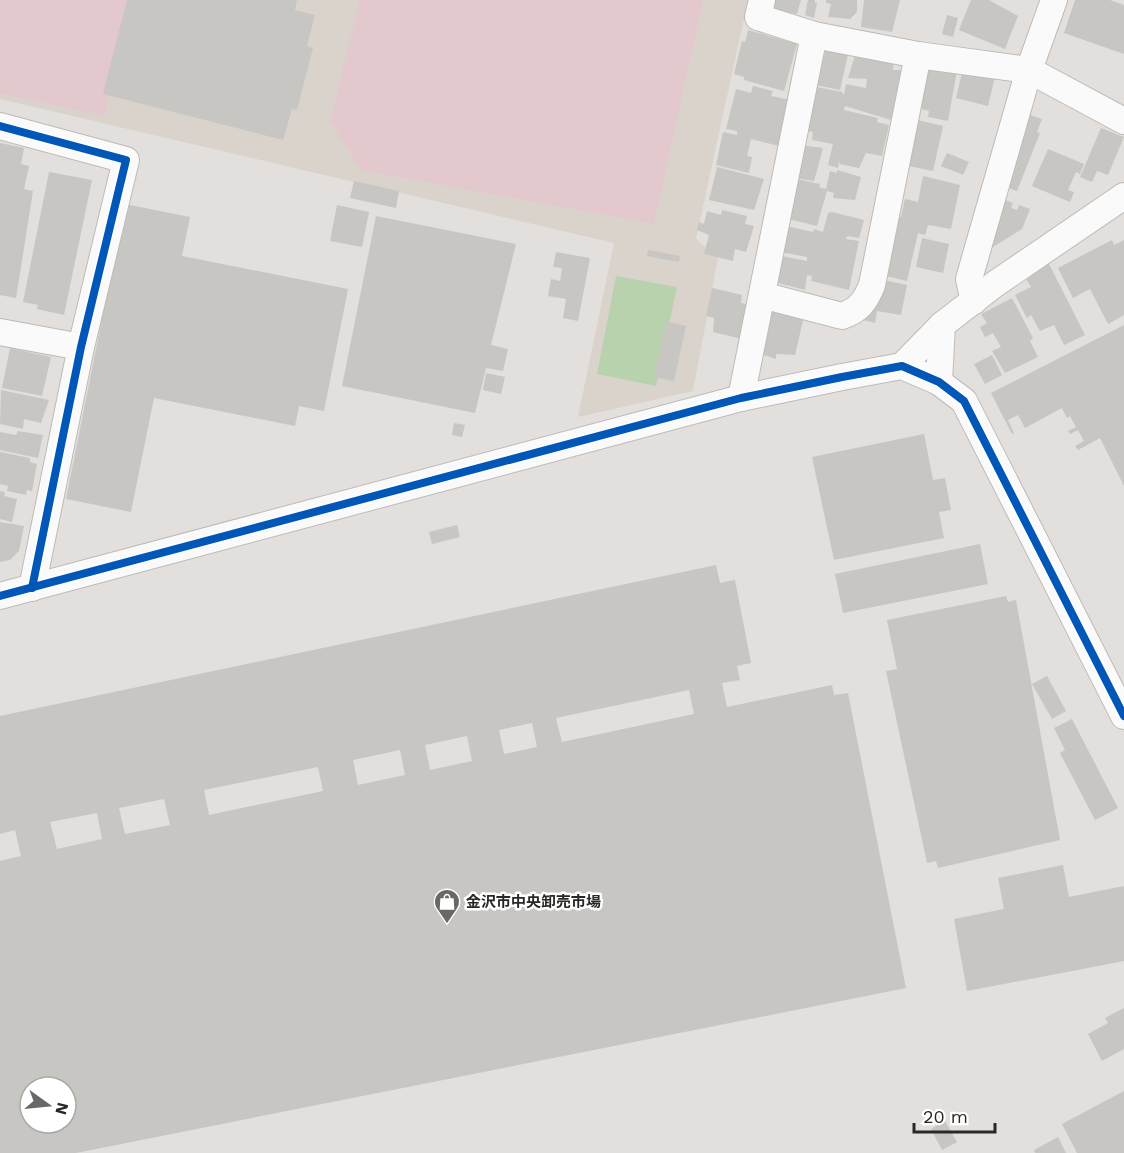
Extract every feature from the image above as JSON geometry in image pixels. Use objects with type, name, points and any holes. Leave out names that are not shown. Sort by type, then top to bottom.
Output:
[{"type":"street","points":[[762,0],[758,17],[814,35],[918,55],[1029,70],[1124,121]]},
{"type":"street","points":[[974,301],[969,279],[1029,70],[1054,0]]},
{"type":"street","points":[[741,398],[814,35]]},
{"type":"street","points":[[762,294],[842,316],[854,312],[865,302],[872,285],[918,55]]},
{"type":"street","points":[[0,126],[126,160],[81,347],[32,588]]},
{"type":"street","points":[[0,596],[741,398],[902,366],[942,325],[995,284],[1124,196]]},
{"type":"street","points":[[939,382],[942,325]]},
{"type":"street","points":[[0,332],[81,347]]},
{"type":"street","points":[[902,366],[939,382],[964,401],[1124,716]]},
{"type":"shaded area","points":[[0,0],[748,0],[696,239],[718,258],[693,391],[578,417],[614,243],[0,99]]},
{"type":"shaded area","points":[[0,0],[132,0],[105,116],[0,93]]},
{"type":"shaded area","points":[[360,0],[703,0],[654,224],[361,170],[330,121]]},
{"type":"shaded area","points":[[616,276],[677,287],[656,386],[597,374]]},
{"type":"building","points":[[127,0],[297,0],[295,10],[315,15],[307,46],[313,48],[297,110],[292,109],[283,140],[103,94]]},
{"type":"building","points":[[771,0],[801,0],[797,14],[769,8]]},
{"type":"building","points":[[808,0],[815,0],[817,3],[814,18],[805,15]]},
{"type":"building","points":[[826,0],[857,0],[857,12],[850,19],[828,17],[831,4],[826,3]]},
{"type":"building","points":[[864,0],[900,0],[892,32],[861,27]]},
{"type":"building","points":[[971,0],[989,0],[1018,16],[1005,49],[959,30]]},
{"type":"building","points":[[1075,0],[1110,0],[1124,5],[1124,54],[1064,33]]},
{"type":"building","points":[[947,15],[958,18],[953,37],[942,34]]},
{"type":"building","points":[[748,30],[797,44],[784,91],[744,80],[744,77],[734,74],[742,41],[745,42]]},
{"type":"building","points":[[827,45],[849,50],[840,90],[806,83],[811,58],[823,61]]},
{"type":"building","points":[[856,52],[894,63],[893,70],[901,70],[891,120],[845,106],[844,110],[878,118],[877,122],[889,125],[882,156],[866,153],[859,168],[840,164],[839,161],[838,168],[828,165],[833,144],[812,140],[813,132],[804,130],[802,108],[812,110],[817,87],[842,92],[844,95],[846,84],[866,88],[867,79],[848,78]]},
{"type":"building","points":[[923,57],[958,65],[948,121],[928,117],[929,111],[915,107]]},
{"type":"building","points":[[965,60],[997,68],[988,106],[956,98]]},
{"type":"building","points":[[753,86],[773,91],[771,96],[791,100],[779,146],[751,139],[747,156],[752,157],[749,173],[716,165],[723,132],[737,135],[737,131],[726,129],[736,89],[751,93]]},
{"type":"building","points":[[1009,108],[1042,119],[1037,132],[1040,133],[1017,191],[984,180]]},
{"type":"building","points":[[913,119],[943,126],[933,171],[894,163]]},
{"type":"building","points":[[1101,128],[1124,137],[1108,175],[1097,171],[1092,182],[1080,177]]},
{"type":"building","points":[[0,143],[24,148],[21,164],[29,166],[24,189],[33,191],[16,298],[0,295]]},
{"type":"building","points":[[800,145],[823,148],[814,181],[789,177]]},
{"type":"building","points":[[1048,149],[1084,164],[1080,174],[1076,172],[1068,190],[1074,192],[1070,202],[1032,186]]},
{"type":"building","points":[[947,153],[969,162],[963,175],[941,166]]},
{"type":"building","points":[[717,167],[764,179],[754,210],[709,200]]},
{"type":"building","points":[[837,170],[861,177],[855,200],[833,198],[834,193],[827,191],[817,226],[784,218],[797,179],[820,184],[819,187],[826,189],[830,171],[837,173]]},
{"type":"building","points":[[49,172],[92,180],[64,315],[37,309],[38,305],[23,302]]},
{"type":"building","points":[[923,176],[960,185],[951,229],[928,225],[925,235],[918,233],[907,281],[873,273],[886,214],[901,217],[905,199],[918,202]]},
{"type":"building","points":[[354,181],[399,191],[396,208],[350,198]]},
{"type":"building","points":[[985,192],[1013,203],[1011,208],[1017,210],[1019,205],[1030,209],[1022,229],[988,250]]},
{"type":"building","points":[[125,204],[190,217],[182,256],[348,289],[324,411],[299,406],[295,426],[154,398],[131,512],[66,499]]},
{"type":"building","points":[[337,205],[369,212],[362,247],[330,241]]},
{"type":"building","points":[[722,210],[747,216],[745,224],[754,226],[746,252],[735,249],[733,261],[704,254],[709,235],[697,230],[699,222],[704,224],[707,211],[721,215]]},
{"type":"building","points":[[828,213],[864,220],[859,238],[847,236],[846,239],[859,241],[849,290],[811,281],[812,276],[807,275],[805,290],[770,281],[761,252],[807,261],[807,257],[775,251],[782,225],[823,232]]},
{"type":"building","points":[[376,216],[516,244],[491,345],[508,349],[503,371],[486,368],[475,413],[342,386]]},
{"type":"building","points":[[922,238],[949,244],[943,273],[916,267]]},
{"type":"building","points":[[1112,240],[1114,245],[1124,240],[1124,315],[1108,324],[1090,289],[1073,298],[1058,268]]},
{"type":"building","points":[[648,250],[680,256],[679,262],[647,256]]},
{"type":"building","points":[[556,252],[590,258],[578,321],[563,318],[566,299],[548,296],[551,279],[560,281],[562,268],[553,267]]},
{"type":"building","points":[[1048,262],[1085,335],[1064,345],[1054,325],[1040,331],[1031,315],[1027,318],[1015,295],[1031,287],[1023,274]]},
{"type":"building","points":[[869,277],[907,285],[901,315],[877,311],[875,323],[859,319]]},
{"type":"building","points":[[712,288],[742,295],[741,303],[751,305],[742,339],[713,332],[714,318],[706,316]]},
{"type":"building","points":[[1012,298],[1033,338],[1030,341],[1038,357],[1005,373],[992,351],[1001,347],[993,333],[985,337],[980,327],[987,323],[981,314]]},
{"type":"building","points":[[769,303],[804,316],[795,355],[776,354],[776,359],[758,353]]},
{"type":"building","points":[[666,321],[686,326],[674,381],[654,377]]},
{"type":"building","points":[[1124,325],[1124,486],[1100,438],[1078,450],[1075,446],[1084,441],[1078,430],[1070,434],[1068,431],[1076,427],[1070,416],[1067,418],[1062,408],[1025,428],[1018,415],[1008,420],[1014,433],[1012,434],[991,393]]},
{"type":"building","points":[[10,348],[51,357],[42,396],[2,388]]},
{"type":"building","points":[[992,355],[1002,375],[985,384],[974,364]]},
{"type":"building","points":[[486,373],[505,377],[501,394],[483,390]]},
{"type":"building","points":[[1,390],[49,400],[41,423],[24,419],[23,429],[0,424]]},
{"type":"building","points":[[454,423],[465,425],[462,437],[452,435]]},
{"type":"building","points":[[18,431],[43,435],[38,458],[0,450],[0,432],[16,435]]},
{"type":"building","points":[[924,434],[933,480],[945,478],[951,510],[939,512],[944,538],[834,560],[812,457]]},
{"type":"building","points":[[0,452],[30,458],[30,462],[37,464],[32,491],[27,490],[26,495],[7,491],[8,486],[0,484]]},
{"type":"building","points":[[0,491],[5,492],[4,496],[17,499],[12,522],[0,519]]},
{"type":"building","points":[[0,522],[24,526],[19,551],[10,560],[0,562]]},
{"type":"building","points":[[457,525],[460,537],[432,544],[429,532]]},
{"type":"building","points":[[980,544],[988,584],[843,613],[835,574]]},
{"type":"building","name":"金沢市中央卸売市場","points":[[716,565],[720,583],[735,580],[751,663],[737,666],[740,680],[722,683],[727,707],[832,685],[834,695],[848,693],[906,988],[76,1153],[0,1153],[0,861],[21,856],[15,830],[0,834],[0,716]],"holes":[[[689,690],[694,714],[562,742],[556,718]],[[532,723],[537,747],[504,754],[499,730]],[[467,736],[472,761],[430,770],[425,745]],[[400,750],[405,775],[358,785],[353,760]],[[318,767],[323,791],[209,815],[204,790]],[[164,799],[170,825],[125,834],[119,808]],[[97,813],[102,839],[57,849],[50,822]]]},
{"type":"building","points":[[1006,596],[1008,602],[1016,600],[1060,840],[938,868],[936,861],[927,863],[886,671],[897,669],[887,620]]},
{"type":"building","points":[[1047,676],[1066,711],[1052,719],[1032,684]]},
{"type":"building","points":[[1072,719],[1118,808],[1095,820],[1060,753],[1065,750],[1054,728]]},
{"type":"building","points":[[1063,865],[1069,897],[1124,886],[1124,961],[967,991],[954,919],[1004,909],[998,878]]},
{"type":"building","points":[[1124,1008],[1124,1049],[1102,1061],[1088,1034],[1108,1023],[1105,1018]]},
{"type":"building","points":[[1124,1091],[1124,1153],[1077,1153],[1062,1124]]},
{"type":"building","points":[[945,1121],[957,1142],[942,1150],[931,1129]]},
{"type":"building","points":[[1058,1137],[1066,1153],[1035,1153],[1034,1150]]},
{"type":"cycle path","points":[[0,126],[126,160],[81,347],[32,588]]},
{"type":"cycle path","points":[[0,596],[741,398],[902,366],[939,382],[964,401],[1124,716]]},
{"type":"place","name":"金沢市中央卸売市場","points":[[447,925]]}]
